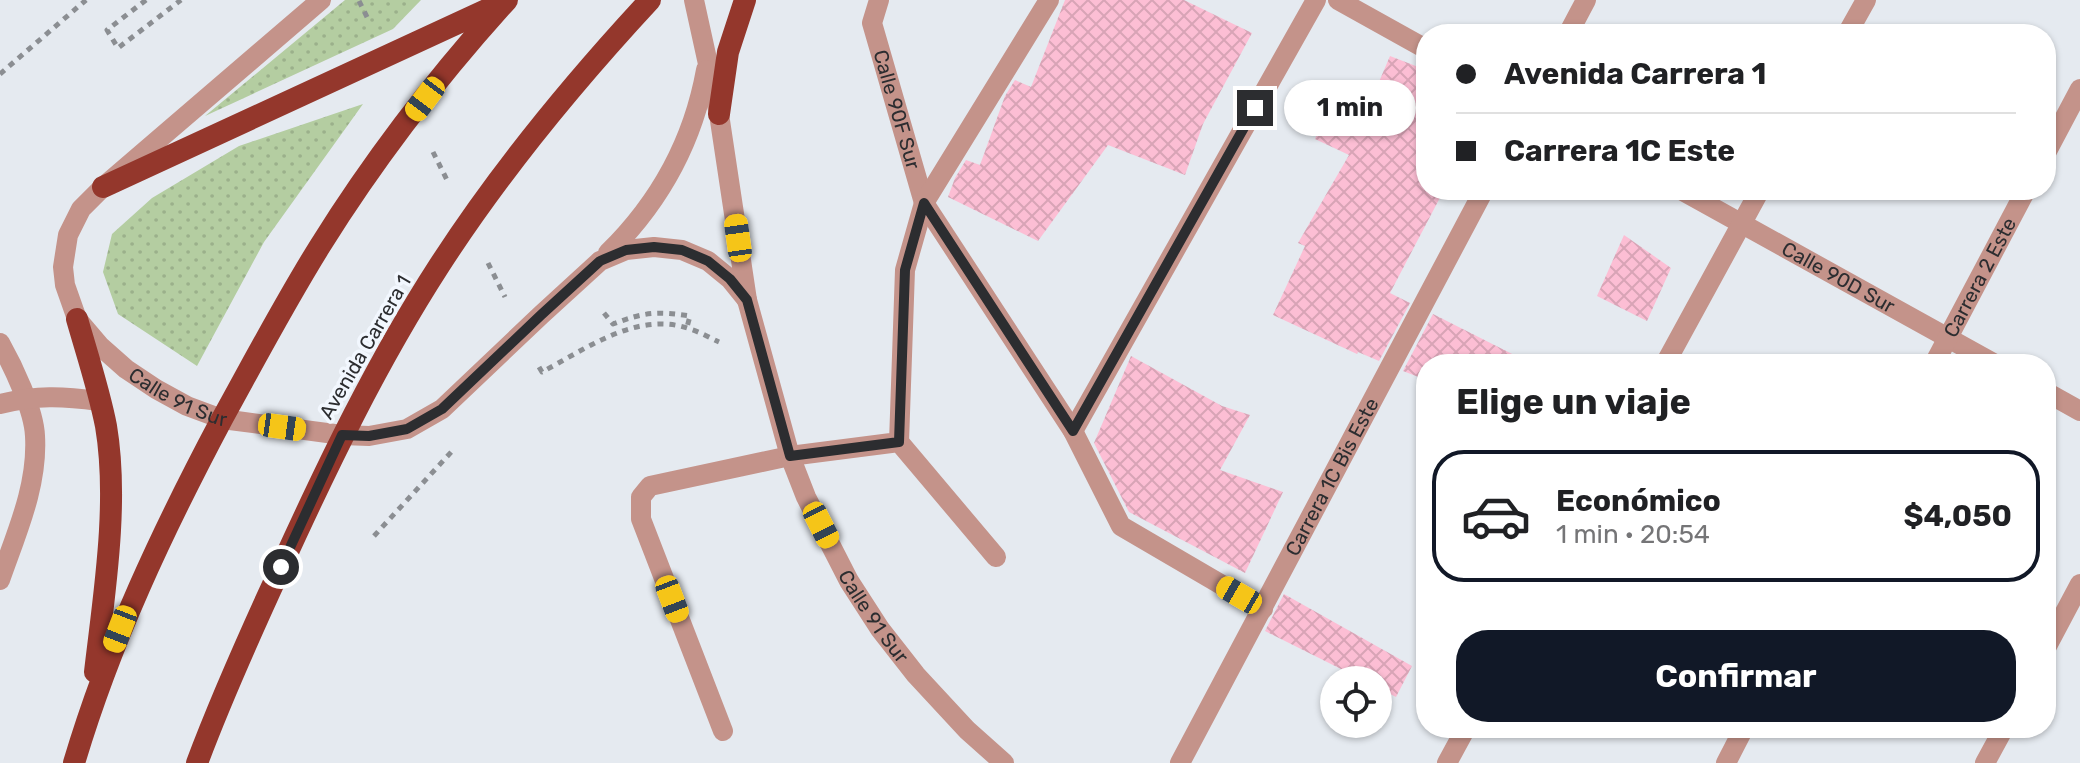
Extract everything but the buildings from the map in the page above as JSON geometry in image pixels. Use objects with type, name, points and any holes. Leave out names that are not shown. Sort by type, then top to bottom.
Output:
[{"type":"highway","name":"Avenida Carrera 1","points":[[197,763],[236,667],[342,435],[438,266],[553,109],[650,0]]},
{"type":"highway","points":[[719,114],[728,52],[745,0]]},
{"type":"highway","points":[[103,187],[506,1]]},
{"type":"highway","points":[[74,763],[91,705],[150,561],[270,330],[322,243],[379,160],[440,79],[506,1]]},
{"type":"highway","points":[[77,319],[106,426],[111,477],[105,586],[91,705]]},
{"type":"street","name":"Calle 91 Sur","points":[[321,0],[81,209],[68,235],[63,267],[65,285],[77,319],[100,346],[126,369],[187,406],[222,419],[369,436],[407,429],[442,409],[600,261],[626,250],[654,247],[682,250],[708,261],[730,279],[747,300]]},
{"type":"street","name":"Calle 91 Sur","points":[[694,0],[719,114],[747,300],[790,456],[806,497],[849,581],[880,629],[916,675],[967,730],[1004,763]]},
{"type":"street","name":"Calle 90F Sur","points":[[879,0],[872,23],[924,203],[1073,431],[1121,526],[1263,609]]},
{"type":"street","points":[[996,557],[899,442],[905,270],[924,203],[1049,0]]},
{"type":"street","points":[[1073,431],[1316,0]]},
{"type":"street","points":[[1338,0],[1416,43]]},
{"type":"street","points":[[1573,24],[1586,0]]},
{"type":"street","points":[[1853,24],[1866,0]]},
{"type":"street","points":[[600,261],[628,234],[653,203],[673,170],[701,97],[708,58]]},
{"type":"street","points":[[2056,134],[2080,89]]},
{"type":"street","name":"Carrera 1C Bis Este","points":[[1180,763],[1479,200]]},
{"type":"street","name":"Calle 90D Sur","points":[[1699,200],[1977,354]]},
{"type":"street","points":[[1670,354],[1755,200]]},
{"type":"street","name":"Carrera 2 Este","points":[[1939,354],[2021,200]]},
{"type":"street","points":[[0,343],[25,398],[35,433],[34,470],[24,511],[0,580]]},
{"type":"street","points":[[0,404],[25,398],[66,396],[99,401]]},
{"type":"street","points":[[2056,398],[2080,411]]},
{"type":"street","points":[[723,731],[641,519],[641,497],[650,486],[790,456],[899,442]]},
{"type":"street","points":[[2056,629],[2080,584]]},
{"type":"street","points":[[1447,763],[1461,738]]},
{"type":"street","points":[[1726,763],[1739,738]]},
{"type":"street","points":[[1985,763],[1999,738]]},
{"type":"path","points":[[0,74],[86,0]]},
{"type":"path","points":[[146,0],[107,30],[118,48],[181,0]]},
{"type":"path","points":[[604,313],[613,324],[640,313],[690,316],[685,327]]},
{"type":"path","points":[[532,380],[542,372]]},
{"type":"path","points":[[374,536],[463,439]]},
{"type":"green space","points":[[345,0],[421,0],[393,29],[205,116]]},
{"type":"green space","points":[[363,104],[264,242],[197,366],[118,314],[103,272],[112,234],[152,198],[239,146]]},
{"type":"route","points":[[281,567],[342,435],[369,436],[407,429],[442,409],[600,261],[626,250],[654,247],[682,250],[708,261],[730,279],[747,300],[790,456],[899,442],[905,270],[924,203],[1073,431],[1255,108]]}]
